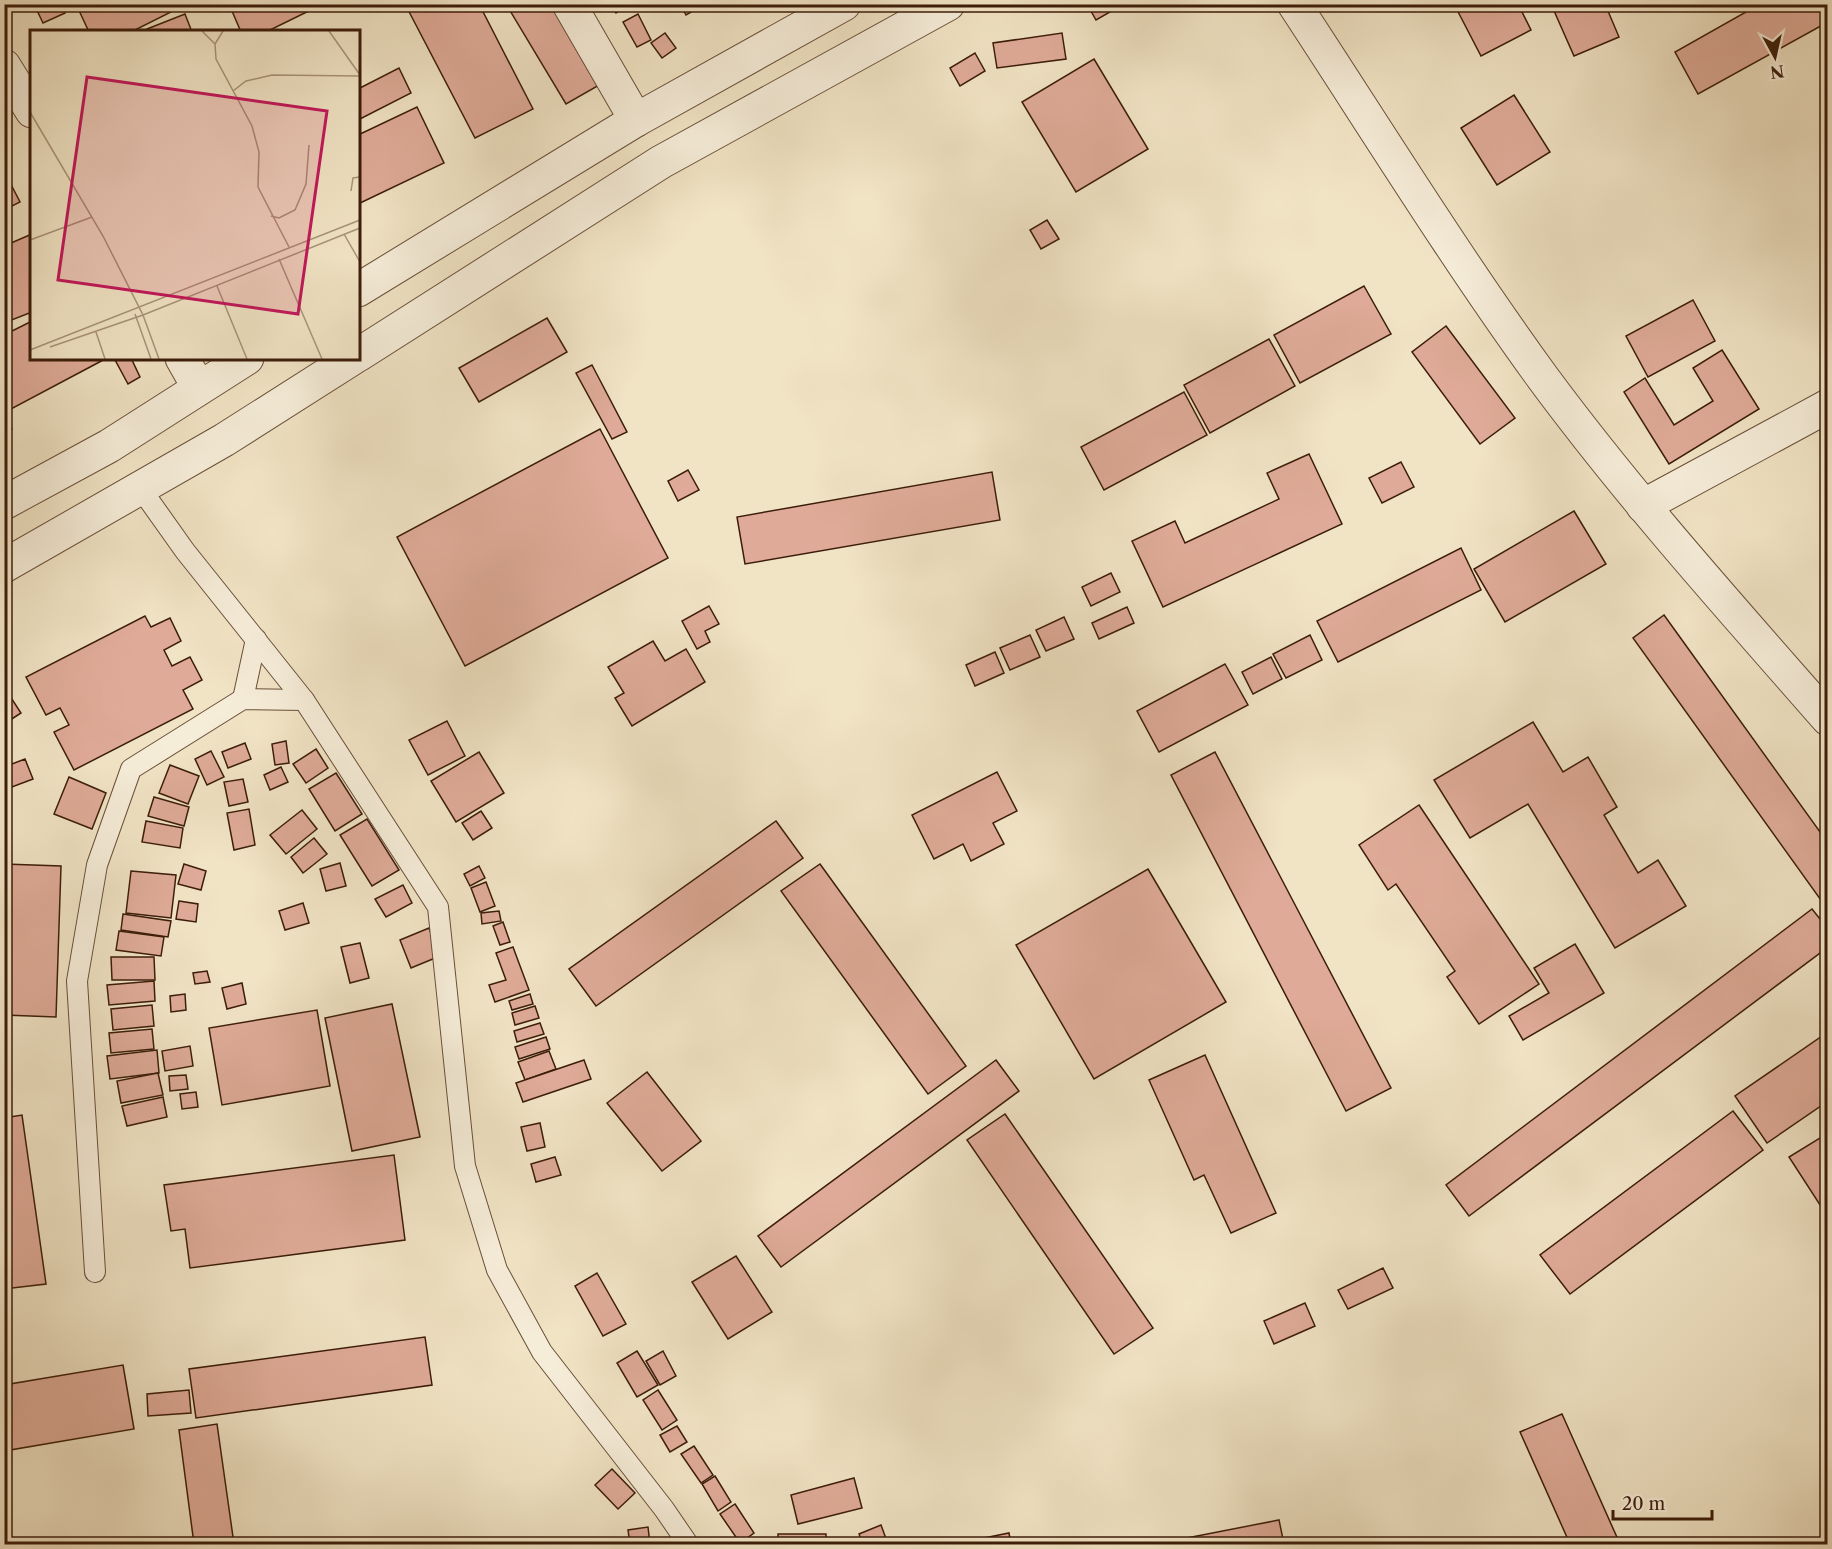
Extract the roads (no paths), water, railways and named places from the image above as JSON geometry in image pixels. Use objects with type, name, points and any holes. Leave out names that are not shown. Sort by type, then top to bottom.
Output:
[{"type":"street","points":[[569,4],[636,120]]},
{"type":"street","points":[[360,289],[636,120],[844,4]]},
{"type":"street","points":[[360,354],[661,162],[948,4]]},
{"type":"street","points":[[1294,4],[1543,378],[1643,506],[1827,719]]},
{"type":"street","points":[[4,66],[30,108]]},
{"type":"street","points":[[183,360],[199,388]]},
{"type":"street","points":[[4,503],[109,446],[244,360]]},
{"type":"street","points":[[4,566],[224,440],[350,360]]},
{"type":"street","points":[[1643,506],[1827,406]]},
{"type":"lane","points":[[141,489],[185,551],[304,700],[438,907],[465,1166],[497,1270],[542,1352],[664,1509],[688,1545]]},
{"type":"lane","points":[[243,699],[256,639]]},
{"type":"lane","points":[[95,1272],[77,981],[97,865],[131,769],[243,699],[304,700]]}]
